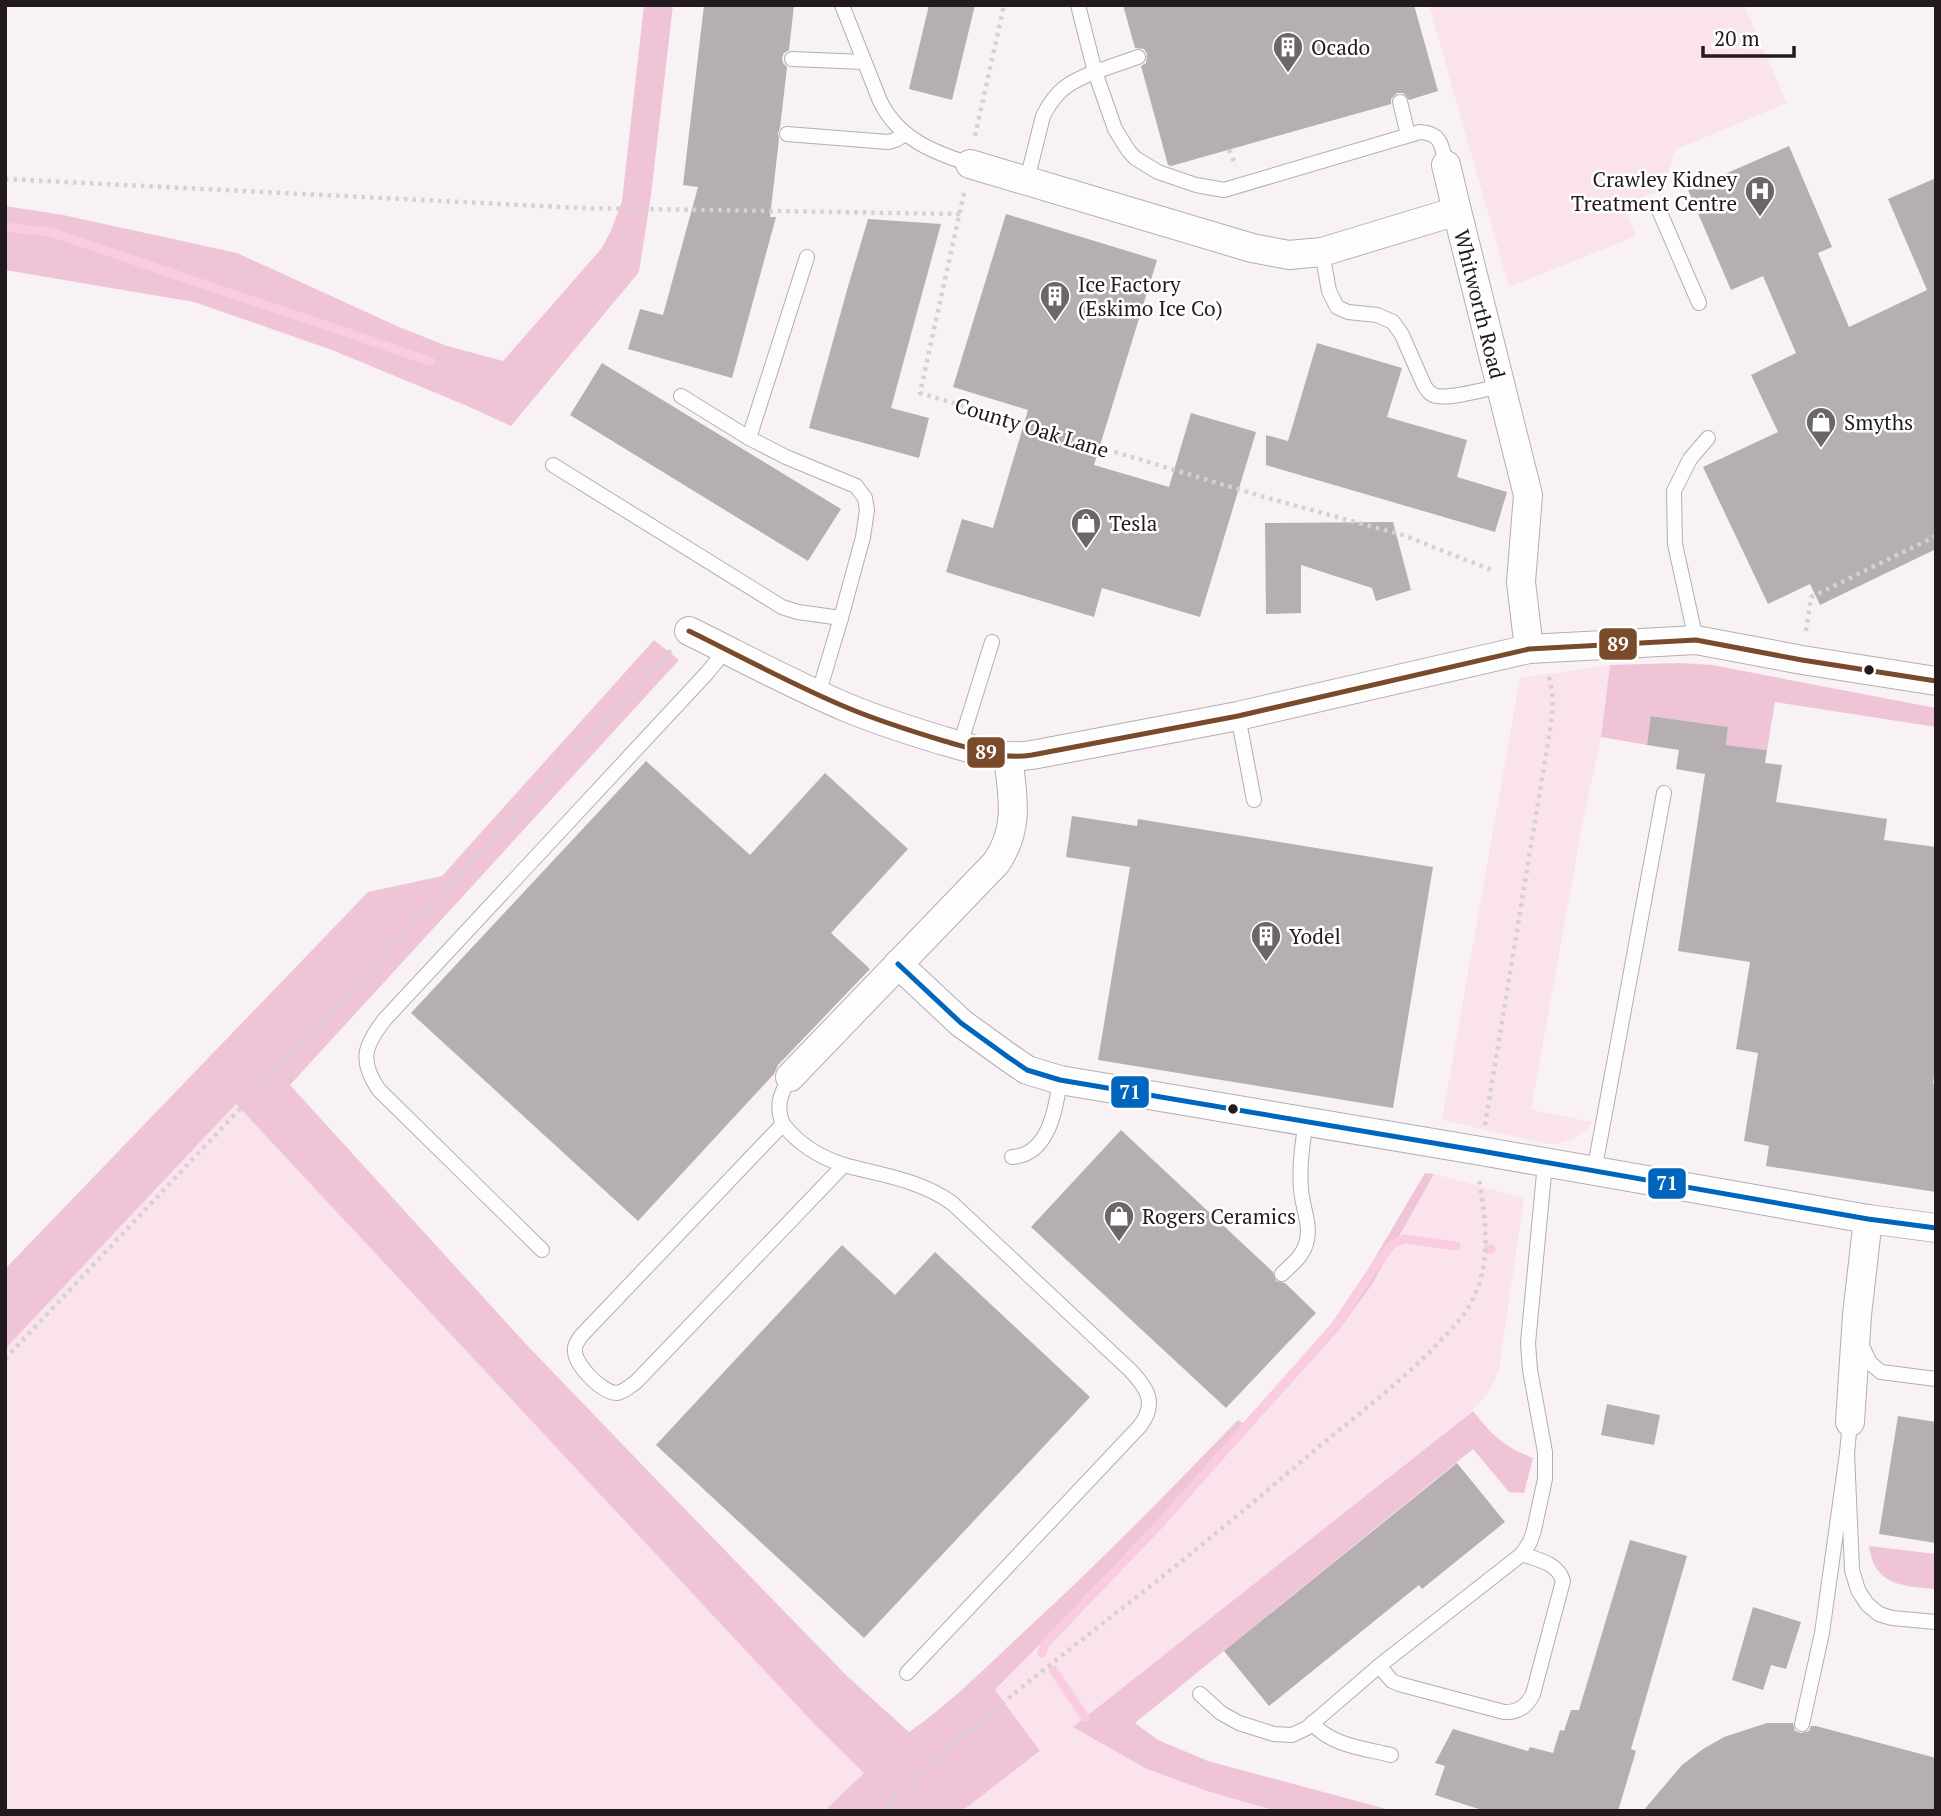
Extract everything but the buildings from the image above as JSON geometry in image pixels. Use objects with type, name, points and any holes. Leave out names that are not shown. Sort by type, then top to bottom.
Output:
[{"type":"street","name":"Whitworth Road","points":[[970,164],[1252,248],[1289,255],[1322,253],[1457,211],[1528,495],[1521,582],[1529,649]]},
{"type":"street","points":[[1446,165],[1457,211]]},
{"type":"street","points":[[689,631],[818,695],[885,722],[1008,757],[1238,716],[1529,649],[1696,640],[1936,681]]},
{"type":"street","points":[[790,1077],[986,874],[1003,853],[1011,835],[1013,816],[1008,757]]},
{"type":"street","points":[[898,964],[961,1023],[1008,1057],[1027,1070],[1060,1080],[1868,1219],[1936,1228]]},
{"type":"street","points":[[1850,1422],[1857,1315],[1868,1219]]},
{"type":"lane","points":[[842,5],[883,107],[894,122],[924,147],[970,164]]},
{"type":"lane","points":[[1078,5],[1115,129],[1135,158],[1158,172],[1209,189],[1224,190],[1408,135],[1427,132],[1436,136],[1446,165]]},
{"type":"lane","points":[[1027,180],[1043,116],[1054,98],[1068,84],[1138,57]]},
{"type":"lane","points":[[792,59],[864,62]]},
{"type":"lane","points":[[1399,102],[1408,135]]},
{"type":"lane","points":[[787,134],[888,142],[906,134]]},
{"type":"lane","points":[[1658,208],[1699,303]]},
{"type":"lane","points":[[1322,253],[1329,291],[1337,307],[1348,312],[1377,315],[1393,322],[1402,335],[1428,392],[1436,396],[1447,396],[1501,386]]},
{"type":"lane","points":[[749,438],[807,257]]},
{"type":"lane","points":[[681,396],[749,438],[786,457],[856,486],[864,494],[867,510],[865,526],[818,695]]},
{"type":"lane","points":[[1696,640],[1675,544],[1674,491],[1689,459],[1708,438]]},
{"type":"lane","points":[[552,465],[782,607],[841,618]]},
{"type":"lane","points":[[960,745],[992,642]]},
{"type":"lane","points":[[542,1250],[379,1090],[369,1073],[367,1047],[387,1018],[707,673],[723,648]]},
{"type":"lane","points":[[1238,716],[1254,800]]},
{"type":"lane","points":[[1594,1172],[1664,793]]},
{"type":"lane","points":[[790,1077],[780,1097],[779,1116],[782,1124],[797,1140],[816,1154],[844,1165],[915,1183],[952,1203],[1130,1370],[1143,1385],[1149,1401],[1148,1414],[1140,1426],[907,1673]]},
{"type":"lane","points":[[1012,1157],[1026,1154],[1043,1138],[1054,1117],[1060,1080]]},
{"type":"lane","points":[[1282,1274],[1300,1257],[1308,1238],[1300,1169],[1306,1122]]},
{"type":"lane","points":[[782,1124],[581,1336],[576,1344],[576,1359],[607,1391],[621,1392],[636,1382],[844,1165]]},
{"type":"lane","points":[[1200,1694],[1229,1718],[1274,1734],[1300,1733],[1379,1666],[1522,1554],[1530,1542],[1545,1479],[1545,1452],[1530,1370],[1528,1343],[1545,1163]]},
{"type":"lane","points":[[1857,1315],[1863,1350],[1875,1369],[1888,1374],[1936,1379]]},
{"type":"lane","points":[[1802,1724],[1822,1633],[1850,1422]]},
{"type":"lane","points":[[1847,1453],[1852,1570],[1858,1590],[1867,1604],[1879,1614],[1892,1618],[1936,1622]]},
{"type":"lane","points":[[1379,1666],[1399,1684],[1504,1712],[1510,1713],[1525,1706],[1533,1694],[1563,1581],[1553,1566],[1522,1554]]},
{"type":"lane","points":[[1312,1723],[1319,1732],[1336,1741],[1391,1755]]},
{"type":"path","name":"County Oak Lane","points":[[1004,5],[920,393],[1264,497],[1403,535],[1521,582]]},
{"type":"path","points":[[5,179],[581,208],[960,214]]},
{"type":"path","points":[[1802,660],[1811,597],[1936,536]]},
{"type":"path","points":[[5,1359],[689,631]]},
{"type":"path","points":[[881,1811],[948,1747],[1153,1584],[1413,1368],[1450,1331],[1469,1306],[1479,1284],[1487,1240],[1479,1179],[1481,1151],[1551,723],[1552,685],[1529,649]]},
{"type":"shaded area","points":[[644,5],[673,5],[651,195],[639,272],[511,426],[332,350],[194,302],[5,270],[5,206],[63,215],[237,253],[399,327],[447,346],[503,361],[601,249],[611,231],[622,201]]},
{"type":"shaded area","points":[[1429,5],[1744,5],[1787,103],[1675,150],[1663,189],[1623,205],[1636,236],[1509,287]]},
{"type":"shaded area","points":[[654,640],[679,660],[290,1085],[524,1342],[847,1676],[909,1732],[963,1688],[1072,1587],[1238,1420],[1243,1423],[1347,1305],[1425,1173],[1434,1174],[1371,1286],[1337,1332],[1229,1452],[995,1690],[1040,1751],[962,1811],[824,1811],[864,1773],[817,1727],[236,1104],[5,1349],[5,1269],[368,892],[442,876]]},
{"type":"shaded area","points":[[1610,665],[1601,737],[1582,826],[1531,1110],[1593,1122],[1573,1139],[1548,1144],[1442,1120],[1520,678]]},
{"type":"shaded area","points":[[1610,665],[1712,665],[1936,708],[1936,727],[1775,702],[1767,750],[1726,745],[1728,727],[1652,716],[1647,745],[1601,737]]},
{"type":"shaded area","points":[[235,1103],[817,1727],[864,1773],[824,1811],[5,1811],[5,1349]]},
{"type":"shaded area","points":[[1434,1174],[1524,1198],[1499,1369],[1488,1391],[1461,1420],[1097,1709],[1129,1736],[1362,1811],[962,1811],[1040,1752],[995,1691],[1229,1452],[1337,1332],[1371,1286]]},
{"type":"shaded area","points":[[1473,1411],[1499,1439],[1533,1458],[1524,1493],[1509,1492],[1473,1449],[1135,1723],[1158,1740],[1208,1761],[1394,1811],[1276,1811],[1207,1791],[1147,1769],[1073,1727]]},
{"type":"shaded area","points":[[1869,1546],[1936,1554],[1936,1589],[1902,1585],[1884,1576],[1872,1559]]},
{"type":"waterway","points":[[5,227],[50,232],[430,361]]},
{"type":"waterway","points":[[1042,1653],[1045,1644],[1158,1526],[1335,1326],[1393,1244],[1404,1239],[1456,1246]]},
{"type":"waterway","points":[[1053,1670],[1085,1717]]},
{"type":"transit line","name":"89","points":[[689,631],[807,690],[860,713],[944,741],[1009,756],[1032,755],[1238,716],[1529,649],[1696,640],[1936,681]]},
{"type":"transit line","name":"71","points":[[898,964],[961,1023],[1008,1057],[1027,1070],[1060,1080],[1868,1219],[1936,1228]]},
{"type":"place","name":"Ocado","points":[[1288,74]]},
{"type":"place","name":"Crawley Kidney Treatment Centre","points":[[1760,218]]},
{"type":"place","name":"Ice Factory (Eskimo Ice Co)","points":[[1055,323]]},
{"type":"place","name":"Smyths","points":[[1821,449]]},
{"type":"place","name":"Tesla","points":[[1086,550]]},
{"type":"place","name":"Yodel","points":[[1266,963]]},
{"type":"place","name":"Rogers Ceramics","points":[[1119,1243]]}]
